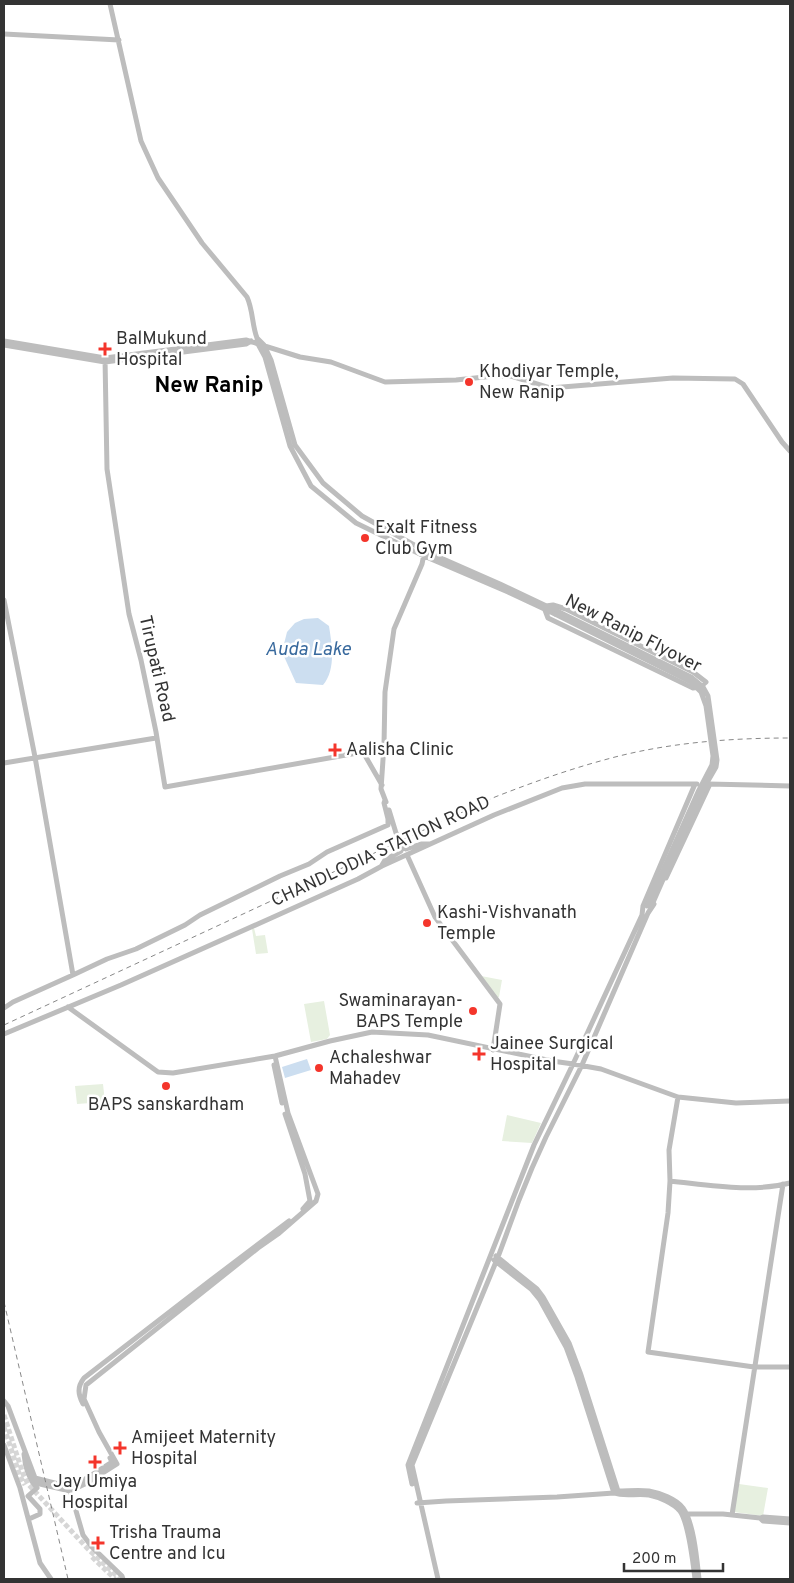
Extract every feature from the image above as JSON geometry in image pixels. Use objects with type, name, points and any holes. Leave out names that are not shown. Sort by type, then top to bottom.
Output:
[{"type":"street","points":[[110,4],[141,141],[158,178],[170,197],[202,243],[247,297],[251,305],[255,331],[266,357],[290,446],[311,486],[356,523],[546,608],[554,605],[566,609],[693,672],[706,682],[700,687],[693,688],[548,618],[546,608]]},
{"type":"street","points":[[4,34],[119,40]]},
{"type":"street","points":[[4,343],[105,360],[246,340],[260,342],[300,357],[331,362],[385,382],[511,376],[550,388],[673,378],[735,380],[743,384],[774,432],[790,451]]},
{"type":"street","points":[[260,342],[271,360],[295,445],[323,483],[362,516],[424,553]]},
{"type":"street","name":"Tirupati Road","points":[[105,360],[107,469],[129,614],[141,660],[165,787],[363,752],[382,786]]},
{"type":"street","points":[[396,833],[381,790],[384,692],[394,629],[424,553]]},
{"type":"street","points":[[4,600],[35,757],[73,975]]},
{"type":"street","name":"New Ranip Flyover","points":[[546,608],[691,677],[703,687],[708,696],[717,760],[716,768],[701,794],[645,914]]},
{"type":"street","points":[[4,762],[156,738]]},
{"type":"street","name":"CHANDLODIA STATION ROAD","points":[[4,1034],[145,974],[358,879],[382,866],[494,815],[562,788],[585,784],[790,786]]},
{"type":"street","points":[[418,1503],[412,1465],[497,1260],[519,1200],[539,1153],[582,1065],[645,914],[642,906],[695,784]]},
{"type":"street","points":[[437,1579],[408,1465],[534,1145],[645,914],[652,909],[710,784]]},
{"type":"street","points":[[4,1008],[13,1002],[107,959],[136,949],[209,910],[309,864],[327,852],[388,825],[385,800]]},
{"type":"street","points":[[382,866],[385,861],[401,851],[401,845],[406,849],[421,844],[429,844]]},
{"type":"street","points":[[407,855],[435,917],[500,1004],[493,1050]]},
{"type":"street","points":[[68,1007],[158,1072],[173,1073],[274,1057],[330,1041],[372,1032],[428,1036],[493,1050],[582,1065],[614,1073],[678,1097],[736,1103],[790,1101]]},
{"type":"street","points":[[114,1463],[79,1396],[80,1383],[286,1223],[307,1206],[310,1201],[306,1174],[286,1121],[274,1057]]},
{"type":"street","points":[[114,1463],[84,1399],[86,1384],[278,1234],[316,1201],[318,1194],[288,1113],[274,1057]]},
{"type":"street","points":[[678,1097],[669,1150],[668,1213],[648,1352],[754,1368],[790,1367]]},
{"type":"street","points":[[670,1181],[726,1187],[790,1183]]},
{"type":"street","points":[[732,1515],[783,1184]]},
{"type":"street","points":[[490,1255],[537,1289],[569,1344],[581,1374],[616,1492]]},
{"type":"street","points":[[4,1401],[8,1406],[35,1478],[70,1489]]},
{"type":"street","points":[[4,1445],[20,1488],[40,1563],[51,1579]]},
{"type":"street","points":[[24,1451],[25,1466],[32,1482],[37,1488],[28,1496],[40,1509],[40,1514],[29,1519]]},
{"type":"street","points":[[70,1489],[114,1463]]},
{"type":"street","points":[[70,1489],[83,1534],[92,1547],[122,1576],[121,1579]]},
{"type":"street","points":[[418,1503],[616,1492],[650,1492],[659,1494],[681,1506],[696,1548],[699,1579]]},
{"type":"street","points":[[684,1514],[732,1515],[760,1518],[763,1516],[790,1519]]},
{"type":"street","points":[[684,1514],[695,1579]]},
{"type":"street","points":[[760,1518],[763,1521],[790,1523]]},
{"type":"green space","points":[[254,928],[256,936],[265,935],[268,953],[256,954],[252,929]]},
{"type":"green space","points":[[481,976],[502,980],[499,997],[497,998]]},
{"type":"green space","points":[[324,1001],[330,1035],[327,1039],[311,1042],[304,1004]]},
{"type":"green space","points":[[103,1084],[105,1102],[77,1104],[75,1086]]},
{"type":"green space","points":[[507,1115],[541,1123],[532,1143],[502,1141]]},
{"type":"green space","points":[[739,1484],[768,1488],[763,1516],[734,1512]]},
{"type":"water","name":"Auda Lake","points":[[318,618],[329,626],[332,657],[330,672],[323,685],[296,683],[282,652],[287,632],[295,623],[304,619]]},
{"type":"water","points":[[307,1059],[311,1070],[285,1078],[282,1067]]},
{"type":"tunnel","points":[[396,833],[401,845]]},
{"type":"tunnel","points":[[4,1415],[28,1484],[88,1549],[120,1579]]},
{"type":"tunnel","points":[[4,1427],[20,1476],[25,1485]]},
{"type":"tunnel","points":[[92,1557],[115,1579]]},
{"type":"railway","points":[[4,1025],[495,797],[563,772],[650,749],[720,740],[790,738]]},
{"type":"railway","points":[[4,1302],[68,1579]]},
{"type":"place","name":"BalMukund Hospital","points":[[105,349]]},
{"type":"place","name":"Khodiyar Temple, New Ranip","points":[[469,382]]},
{"type":"place","name":"Exalt Fitness Club Gym","points":[[365,538]]},
{"type":"place","name":"Aalisha Clinic","points":[[335,750]]},
{"type":"place","name":"Kashi-Vishvanath Temple","points":[[427,923]]},
{"type":"place","name":"Swaminarayan- BAPS Temple","points":[[473,1011]]},
{"type":"place","name":"Jainee Surgical Hospital","points":[[479,1054]]},
{"type":"place","name":"Achaleshwar Mahadev","points":[[319,1068]]},
{"type":"place","name":"BAPS sanskardham","points":[[166,1086]]},
{"type":"place","name":"Amijeet Maternity Hospital","points":[[120,1448]]},
{"type":"place","name":"Jay Umiya Hospital","points":[[95,1462]]},
{"type":"place","name":"Trisha Trauma Centre and Icu","points":[[98,1543]]},
{"type":"district","name":"New Ranip","points":[[209,386]]}]
